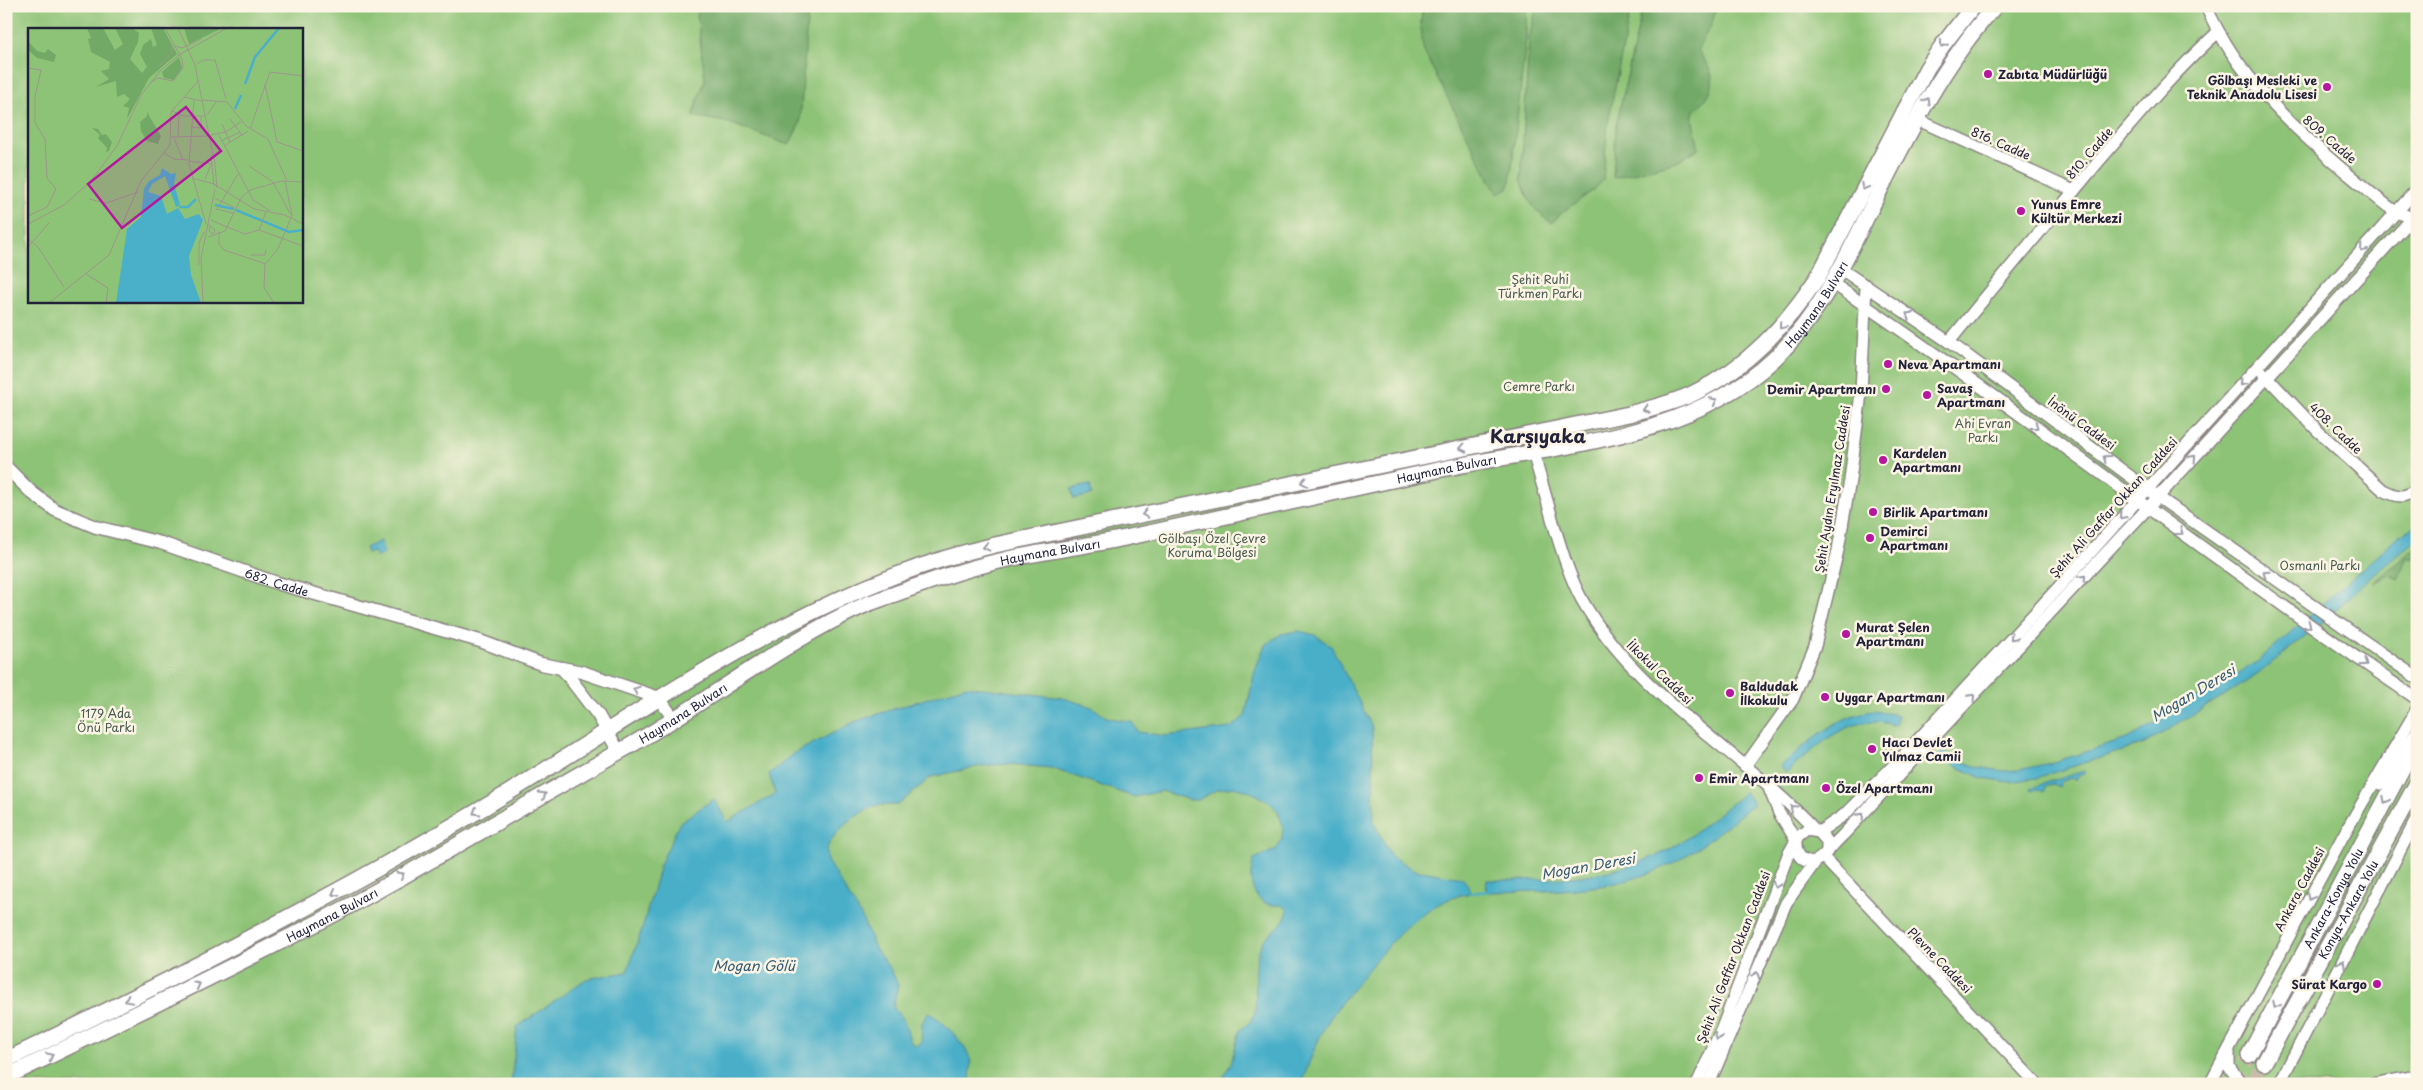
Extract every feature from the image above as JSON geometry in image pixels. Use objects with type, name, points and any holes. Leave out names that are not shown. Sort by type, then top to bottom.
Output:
[{"type":"highway","name":"Haymana Bulvarı","points":[[6,1060],[162,983],[359,881],[536,777],[659,698],[837,599],[911,570],[995,544],[1378,467],[1629,414],[1682,398],[1724,378],[1772,338],[1800,304],[1818,277],[1928,68],[1942,46],[1973,6]]},
{"type":"highway","name":"Haymana Bulvarı","points":[[6,1077],[190,989],[340,910],[619,752],[847,612],[966,571],[1008,559],[1128,538],[1651,426],[1701,407],[1725,395],[1747,382],[1784,348],[1832,283],[1841,269],[1916,119],[1956,54],[1995,6]]},
{"type":"highway","name":"Ankara-Konya Yolu","points":[[2250,1055],[2417,741]]},
{"type":"highway","name":"Konya-Ankara Yolu","points":[[2264,1063],[2417,783]]},
{"type":"main road","name":"682. Cadde","points":[[6,467],[31,492],[55,510],[96,527],[161,543],[277,583],[480,641],[541,664],[562,668],[659,698]]},
{"type":"main road","points":[[562,668],[607,730],[619,752]]},
{"type":"main road","points":[[659,698],[673,718]]},
{"type":"street","name":"809. Cadde","points":[[2206,6],[2218,33],[2239,64],[2278,112],[2394,212]]},
{"type":"street","name":"810. Cadde","points":[[1949,342],[2175,73],[2218,33]]},
{"type":"street","name":"816. Cadde","points":[[1916,119],[2074,191]]},
{"type":"street","name":"Şehit Ali Gaffar Okkan Caddesi","points":[[1697,1084],[1722,1028],[1782,870],[1796,840],[1804,832],[1817,831],[1844,816],[1904,755],[2258,367],[2394,212],[2417,189]]},
{"type":"street","points":[[2394,212],[2415,218]]},
{"type":"street","name":"Şehit Ali Gaffar Okkan Caddesi","points":[[1709,1084],[1786,903],[1822,856],[2147,509],[2415,218]]},
{"type":"street","name":"İnönü Caddesi","points":[[1841,269],[1949,342],[2158,497],[2417,678]]},
{"type":"street","points":[[1832,283],[1864,304],[2323,636],[2417,699]]},
{"type":"street","name":"Şehit Aydın Eryılmaz Caddesi","points":[[1745,766],[1793,699],[1815,646],[1838,550],[1850,480],[1861,393],[1866,285]]},
{"type":"street","name":"408. Cadde","points":[[2258,367],[2266,378],[2376,484],[2395,497],[2404,497],[2417,489]]},
{"type":"street","name":"İlkokul Caddesi","points":[[1528,434],[1567,565],[1581,598],[1598,626],[1638,674],[1817,831]]},
{"type":"street","points":[[2291,613],[2303,599]]},
{"type":"street","points":[[2323,636],[2335,622]]},
{"type":"street","name":"Ankara Caddesi","points":[[2210,1084],[2343,836],[2417,709]]},
{"type":"street","points":[[2343,836],[2417,732]]},
{"type":"street","points":[[1768,787],[1779,813],[1796,840],[1795,848],[1798,856],[1804,861],[1822,856],[1826,841],[1817,831]]},
{"type":"street","points":[[2281,1082],[2417,818]]},
{"type":"street","name":"Plevne Caddesi","points":[[1822,856],[2037,1084]]},
{"type":"street","points":[[2230,1045],[2229,1067],[2242,1084]]},
{"type":"street","points":[[2374,1084],[2417,1076]]},
{"type":"green space","name":"Gölbaşı Özel Çevre Koruma Bölgesi","points":[[6,6],[2417,6],[2417,1084],[6,1084]]},
{"type":"green space","points":[[696,6],[808,6],[800,123],[789,145],[726,122],[692,116],[705,80]]},
{"type":"green space","points":[[1423,6],[1526,6],[1526,38],[1510,184],[1508,188],[1497,194],[1424,52],[1420,29]]},
{"type":"green space","points":[[1537,6],[1631,6],[1608,123],[1603,180],[1552,223],[1540,214],[1532,204],[1525,192],[1521,178],[1529,39]]},
{"type":"green space","points":[[1643,6],[1715,6],[1712,24],[1698,50],[1710,70],[1712,88],[1693,114],[1698,149],[1677,162],[1613,178],[1616,125]]},
{"type":"green space","points":[[2417,546],[2413,559],[2407,557],[2398,579],[2390,575],[2373,583]]},
{"type":"water","points":[[1090,485],[1092,495],[1074,499],[1071,489]]},
{"type":"water","points":[[2417,525],[2417,539],[2375,573],[2331,615],[2257,675],[2145,744],[2036,778],[2010,782],[1981,778],[1937,757],[1943,750],[1957,759],[1977,767],[2003,771],[2018,770],[2051,763],[2130,738],[2257,662],[2401,534]]},
{"type":"water","points":[[380,541],[384,554],[377,557],[373,552],[367,553],[365,548]]},
{"type":"water","name":"Mogan Gölü","points":[[1299,631],[1315,635],[1331,646],[1372,727],[1374,823],[1391,856],[1415,870],[1462,878],[1468,885],[1470,893],[1436,905],[1421,915],[1394,939],[1331,1017],[1316,1046],[1301,1084],[1220,1084],[1231,1063],[1240,1030],[1251,1021],[1255,1012],[1256,968],[1262,943],[1280,925],[1288,910],[1282,905],[1272,905],[1258,898],[1254,892],[1251,876],[1254,859],[1276,850],[1282,839],[1283,825],[1277,810],[1268,801],[1249,791],[1233,787],[1216,790],[1198,800],[1189,800],[1162,791],[1134,797],[1051,768],[1008,764],[981,766],[931,777],[898,805],[878,805],[866,810],[846,823],[831,840],[826,850],[827,861],[860,914],[876,950],[891,970],[898,985],[893,1007],[904,1021],[910,1041],[916,1046],[921,1043],[922,1023],[928,1012],[934,1016],[954,1034],[969,1057],[971,1063],[970,1079],[965,1084],[511,1084],[517,1027],[586,979],[627,972],[643,926],[660,865],[680,822],[714,799],[727,822],[775,794],[769,774],[795,753],[856,721],[966,686],[1063,698],[1092,707],[1106,717],[1132,722],[1138,732],[1165,736],[1231,728],[1245,716],[1255,670],[1265,645],[1281,634]]},
{"type":"water","points":[[1874,711],[1898,715],[1895,725],[1878,722],[1863,723],[1849,727],[1835,734],[1786,773],[1780,766],[1823,731],[1847,718]]},
{"type":"water","points":[[2084,771],[2085,774],[2078,776],[2076,781],[2071,778],[2061,782],[2059,787],[2054,784],[2045,787],[2043,792],[2038,789],[2031,791],[2030,788]]},
{"type":"water","points":[[1745,792],[1754,804],[1694,850],[1673,863],[1651,873],[1605,885],[1581,888],[1486,892],[1487,880],[1563,878],[1613,870],[1637,863],[1660,854],[1682,842]]},
{"type":"waterway","name":"Mogan Deresi","points":[[1470,893],[1489,891]]},
{"type":"tunnel","points":[[2234,1084],[2249,1055]]},
{"type":"tunnel","points":[[2253,1084],[2264,1063]]},
{"type":"place","name":"Zabıta Müdürlüğü","points":[[1988,74]]},
{"type":"place","name":"Gölbaşı Mesleki ve Teknik Anadolu Lisesi","points":[[2327,87]]},
{"type":"place","name":"Yunus Emre Kültür Merkezi","points":[[2021,211]]},
{"type":"place","name":"Neva Apartmanı","points":[[1888,364]]},
{"type":"place","name":"Demir Apartmanı","points":[[1886,389]]},
{"type":"place","name":"Savaş Apartmanı","points":[[1927,395]]},
{"type":"place","name":"Kardelen Apartmanı","points":[[1883,460]]},
{"type":"place","name":"Birlik Apartmanı","points":[[1873,512]]},
{"type":"place","name":"Demirci Apartmanı","points":[[1870,538]]},
{"type":"place","name":"Murat Şelen Apartmanı","points":[[1846,634]]},
{"type":"place","name":"Baldudak İlkokulu","points":[[1730,693]]},
{"type":"place","name":"Uygar Apartmanı","points":[[1825,697]]},
{"type":"place","name":"Hacı Devlet Yılmaz Camii","points":[[1872,749]]},
{"type":"place","name":"Emir Apartmanı","points":[[1699,778]]},
{"type":"place","name":"Özel Apartmanı","points":[[1826,788]]},
{"type":"place","name":"Sürat Kargo","points":[[2377,984]]},
{"type":"district","name":"Karşıyaka","points":[[1538,435]]},
{"type":"park label","name":"Şehit Ruhi Türkmen Parkı","points":[[1540,286]]},
{"type":"park label","name":"Cemre Parkı","points":[[1539,386]]},
{"type":"park label","name":"Ahi Evran Parkı","points":[[1983,430]]},
{"type":"park label","name":"Osmanlı Parkı","points":[[2320,565]]},
{"type":"park label","name":"1179 Ada Önü Parkı","points":[[106,720]]}]
